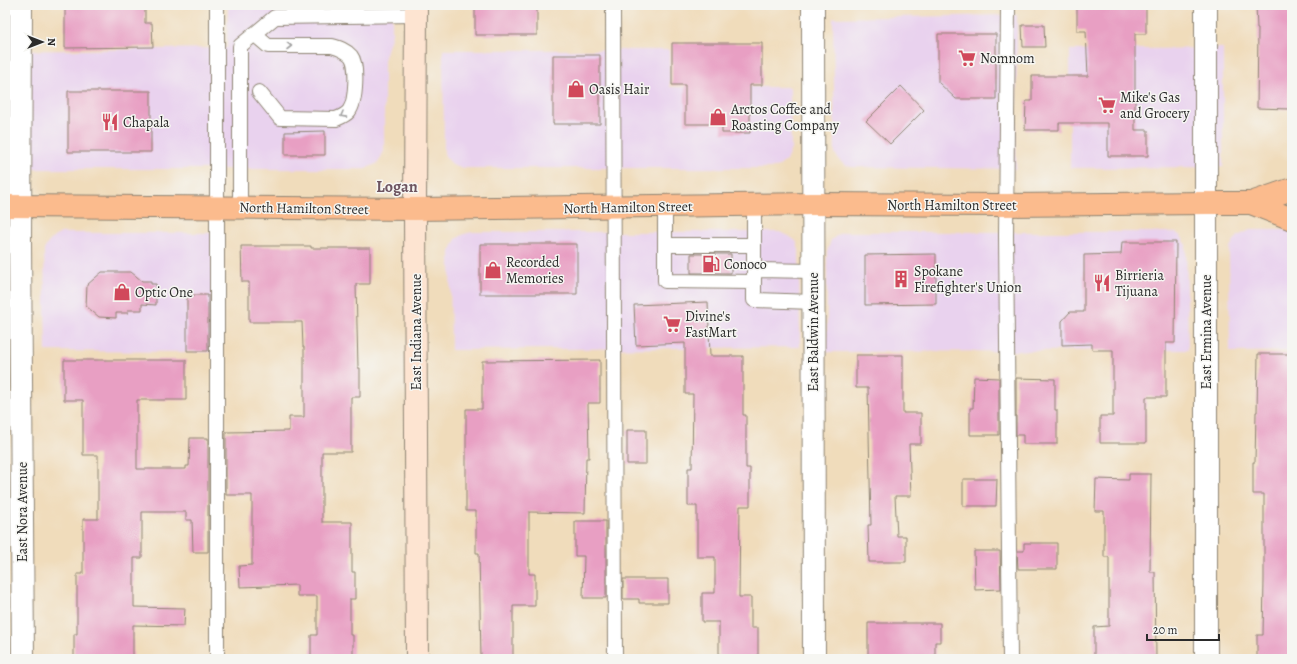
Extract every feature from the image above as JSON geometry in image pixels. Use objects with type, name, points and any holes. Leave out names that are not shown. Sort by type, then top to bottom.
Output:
[{"type":"main road","name":"North Hamilton Street","points":[[13,206],[415,209],[813,204],[1006,205],[1251,203],[1292,189]]},
{"type":"main road","name":"North Hamilton Street","points":[[1251,203],[1292,219]]},
{"type":"street","name":"East Nora Avenue","points":[[21,5],[13,206],[23,659]]},
{"type":"street","name":"East Baldwin Avenue","points":[[813,5],[814,659]]},
{"type":"street","name":"East Ermina Avenue","points":[[1206,5],[1206,659]]},
{"type":"street","name":"East Indiana Avenue","points":[[416,10],[415,209],[417,659]]},
{"type":"lane","points":[[217,5],[218,659]]},
{"type":"lane","points":[[613,5],[615,659]]},
{"type":"lane","points":[[1008,5],[1006,205],[1010,659]]},
{"type":"lane","points":[[217,46],[240,46],[275,16],[416,10]]},
{"type":"lane","points":[[254,34],[268,46],[332,46],[339,48],[347,52],[352,57],[354,64],[355,95],[353,104],[349,112],[336,119],[280,118],[259,92]]},
{"type":"lane","points":[[240,46],[240,207]]},
{"type":"lane","points":[[754,205],[754,300],[813,302]]},
{"type":"lane","points":[[666,206],[666,281],[813,271]]},
{"type":"lane","points":[[666,245],[754,245]]},
{"type":"shaded area","points":[[228,5],[392,5],[392,34],[384,60],[384,151],[378,163],[365,169],[5,169],[5,51],[227,48]]},
{"type":"shaded area","points":[[1017,15],[1016,169],[852,167],[845,165],[839,160],[835,153],[833,18]]},
{"type":"shaded area","points":[[1223,48],[1223,167],[1070,168],[1070,50]]},
{"type":"shaded area","points":[[443,50],[669,50],[670,87],[790,87],[791,149],[786,161],[779,166],[770,168],[465,168],[454,166],[445,156],[444,152]]},
{"type":"shaded area","points":[[1250,230],[1292,230],[1292,351],[1230,352],[1229,253],[1230,247],[1238,236]]},
{"type":"shaded area","points":[[472,232],[780,232],[796,241],[799,250],[800,347],[451,350],[450,252],[456,239],[464,234]]},
{"type":"shaded area","points":[[845,232],[1176,233],[1181,236],[1186,244],[1188,350],[827,352],[827,252],[831,240],[839,234]]},
{"type":"shaded area","points":[[61,233],[212,233],[212,352],[46,351],[44,250],[54,237]]},
{"type":"building","points":[[65,5],[145,5],[145,23],[152,23],[153,47],[65,48]]},
{"type":"building","points":[[475,5],[537,5],[537,35],[475,35]]},
{"type":"building","points":[[1077,5],[1146,5],[1146,34],[1135,34],[1135,130],[1148,130],[1148,156],[1108,156],[1108,123],[1059,123],[1059,130],[1025,130],[1026,101],[1032,101],[1032,76],[1088,76],[1086,31],[1077,31]]},
{"type":"building","points":[[1256,5],[1292,5],[1292,86],[1289,86],[1289,109],[1257,108],[1258,28]]},
{"type":"building","points":[[1022,25],[1044,25],[1045,47],[1023,47]]},
{"type":"building","name":"Nomnom","points":[[938,34],[996,34],[996,99],[956,99],[938,82]]},
{"type":"building","points":[[672,43],[762,43],[762,85],[750,85],[750,133],[722,133],[722,124],[685,124],[685,85],[672,85]]},
{"type":"building","name":"Oasis Hair","points":[[553,55],[600,55],[600,124],[553,124]]},
{"type":"building","points":[[901,86],[924,110],[890,144],[866,121]]},
{"type":"building","name":"Chapala","points":[[68,91],[151,91],[151,152],[68,152]]},
{"type":"building","points":[[325,131],[325,155],[285,155],[285,132]]},
{"type":"building","points":[[1122,242],[1176,242],[1175,343],[1166,343],[1166,397],[1146,397],[1146,443],[1100,443],[1100,416],[1113,416],[1113,350],[1092,350],[1092,344],[1062,345],[1062,321],[1070,312],[1084,312],[1084,255],[1121,254]]},
{"type":"building","points":[[480,244],[577,244],[577,294],[480,294]]},
{"type":"building","points":[[241,246],[370,248],[370,284],[356,284],[360,397],[351,397],[351,452],[322,452],[322,522],[352,522],[352,572],[355,572],[355,599],[350,599],[350,635],[353,635],[353,659],[311,659],[311,635],[317,635],[317,596],[297,596],[297,585],[240,587],[239,566],[252,565],[252,495],[226,495],[226,432],[289,431],[289,417],[304,417],[304,347],[302,322],[249,322],[249,282],[242,282]]},
{"type":"building","name":"Conoco","points":[[691,254],[731,254],[731,273],[691,273]]},
{"type":"building","name":"Spokane Firefighter's Union","points":[[936,254],[936,304],[865,305],[865,255]]},
{"type":"building","name":"Optic One","points":[[102,272],[131,272],[142,281],[151,281],[151,284],[156,284],[156,305],[142,304],[142,310],[128,310],[128,313],[116,313],[116,318],[99,317],[86,306],[87,285]]},
{"type":"building","points":[[187,295],[208,295],[208,351],[187,351]]},
{"type":"building","points":[[708,302],[710,356],[743,356],[743,415],[746,415],[746,468],[750,468],[750,506],[740,506],[739,597],[751,597],[751,628],[758,628],[758,659],[719,659],[719,622],[702,622],[702,593],[715,593],[715,557],[697,557],[697,506],[688,506],[688,468],[692,468],[693,394],[685,394],[685,343],[636,345],[634,305]]},
{"type":"building","points":[[1258,354],[1292,354],[1292,659],[1257,659],[1257,635],[1263,635],[1264,580],[1264,494],[1253,494]]},
{"type":"building","points":[[856,355],[903,355],[903,413],[921,413],[921,444],[909,444],[911,496],[895,496],[897,536],[906,536],[906,562],[869,562],[868,525],[871,525],[868,388],[856,388]]},
{"type":"building","points":[[64,360],[186,360],[186,400],[137,400],[137,469],[186,469],[186,466],[189,466],[190,438],[208,438],[208,552],[193,552],[192,520],[186,520],[186,512],[142,512],[142,558],[134,558],[134,607],[185,608],[184,626],[133,625],[133,659],[74,659],[74,634],[77,634],[77,574],[83,574],[83,519],[98,519],[98,455],[83,455],[83,400],[64,400]]},
{"type":"building","points":[[600,360],[600,403],[588,403],[589,458],[586,458],[585,513],[529,512],[529,574],[535,574],[535,606],[513,606],[513,659],[481,659],[479,553],[476,553],[476,511],[466,511],[466,409],[482,409],[482,361]]},
{"type":"building","points":[[974,377],[999,378],[999,435],[970,435],[970,408],[973,408]]},
{"type":"building","points":[[1016,378],[1055,379],[1057,444],[1023,444],[1023,435],[1016,435]]},
{"type":"building","points":[[627,430],[646,430],[646,464],[627,464]]},
{"type":"building","points":[[1129,474],[1151,474],[1150,572],[1155,572],[1156,658],[1094,658],[1094,627],[1109,626],[1109,557],[1104,557],[1104,511],[1095,511],[1096,479],[1129,480]]},
{"type":"building","points":[[963,479],[997,479],[996,506],[963,506]]},
{"type":"building","points":[[575,521],[606,521],[606,598],[583,598],[584,556],[575,556]]},
{"type":"building","points":[[1024,543],[1057,543],[1057,569],[1018,569],[1017,551],[1024,551]]},
{"type":"building","points":[[974,551],[1000,551],[1001,589],[975,590]]},
{"type":"building","points":[[623,579],[668,579],[668,603],[639,603],[639,599],[623,599]]},
{"type":"building","points":[[868,623],[940,623],[940,642],[935,642],[935,659],[868,659]]},
{"type":"place","name":"Nomnom","points":[[967,58]]},
{"type":"place","name":"Oasis Hair","points":[[576,89]]},
{"type":"place","name":"Mike's Gas and Grocery","points":[[1107,105]]},
{"type":"place","name":"Arctos Coffee and Roasting Company","points":[[718,117]]},
{"type":"place","name":"Chapala","points":[[110,122]]},
{"type":"place","name":"Conoco","points":[[711,264]]},
{"type":"place","name":"Recorded Memories","points":[[493,270]]},
{"type":"place","name":"Spokane Firefighter's Union","points":[[901,279]]},
{"type":"place","name":"Birrieria Tijuana","points":[[1102,283]]},
{"type":"place","name":"Optic One","points":[[122,292]]},
{"type":"place","name":"Divine's FastMart","points":[[672,324]]},
{"type":"district","name":"Logan","points":[[397,186]]}]
